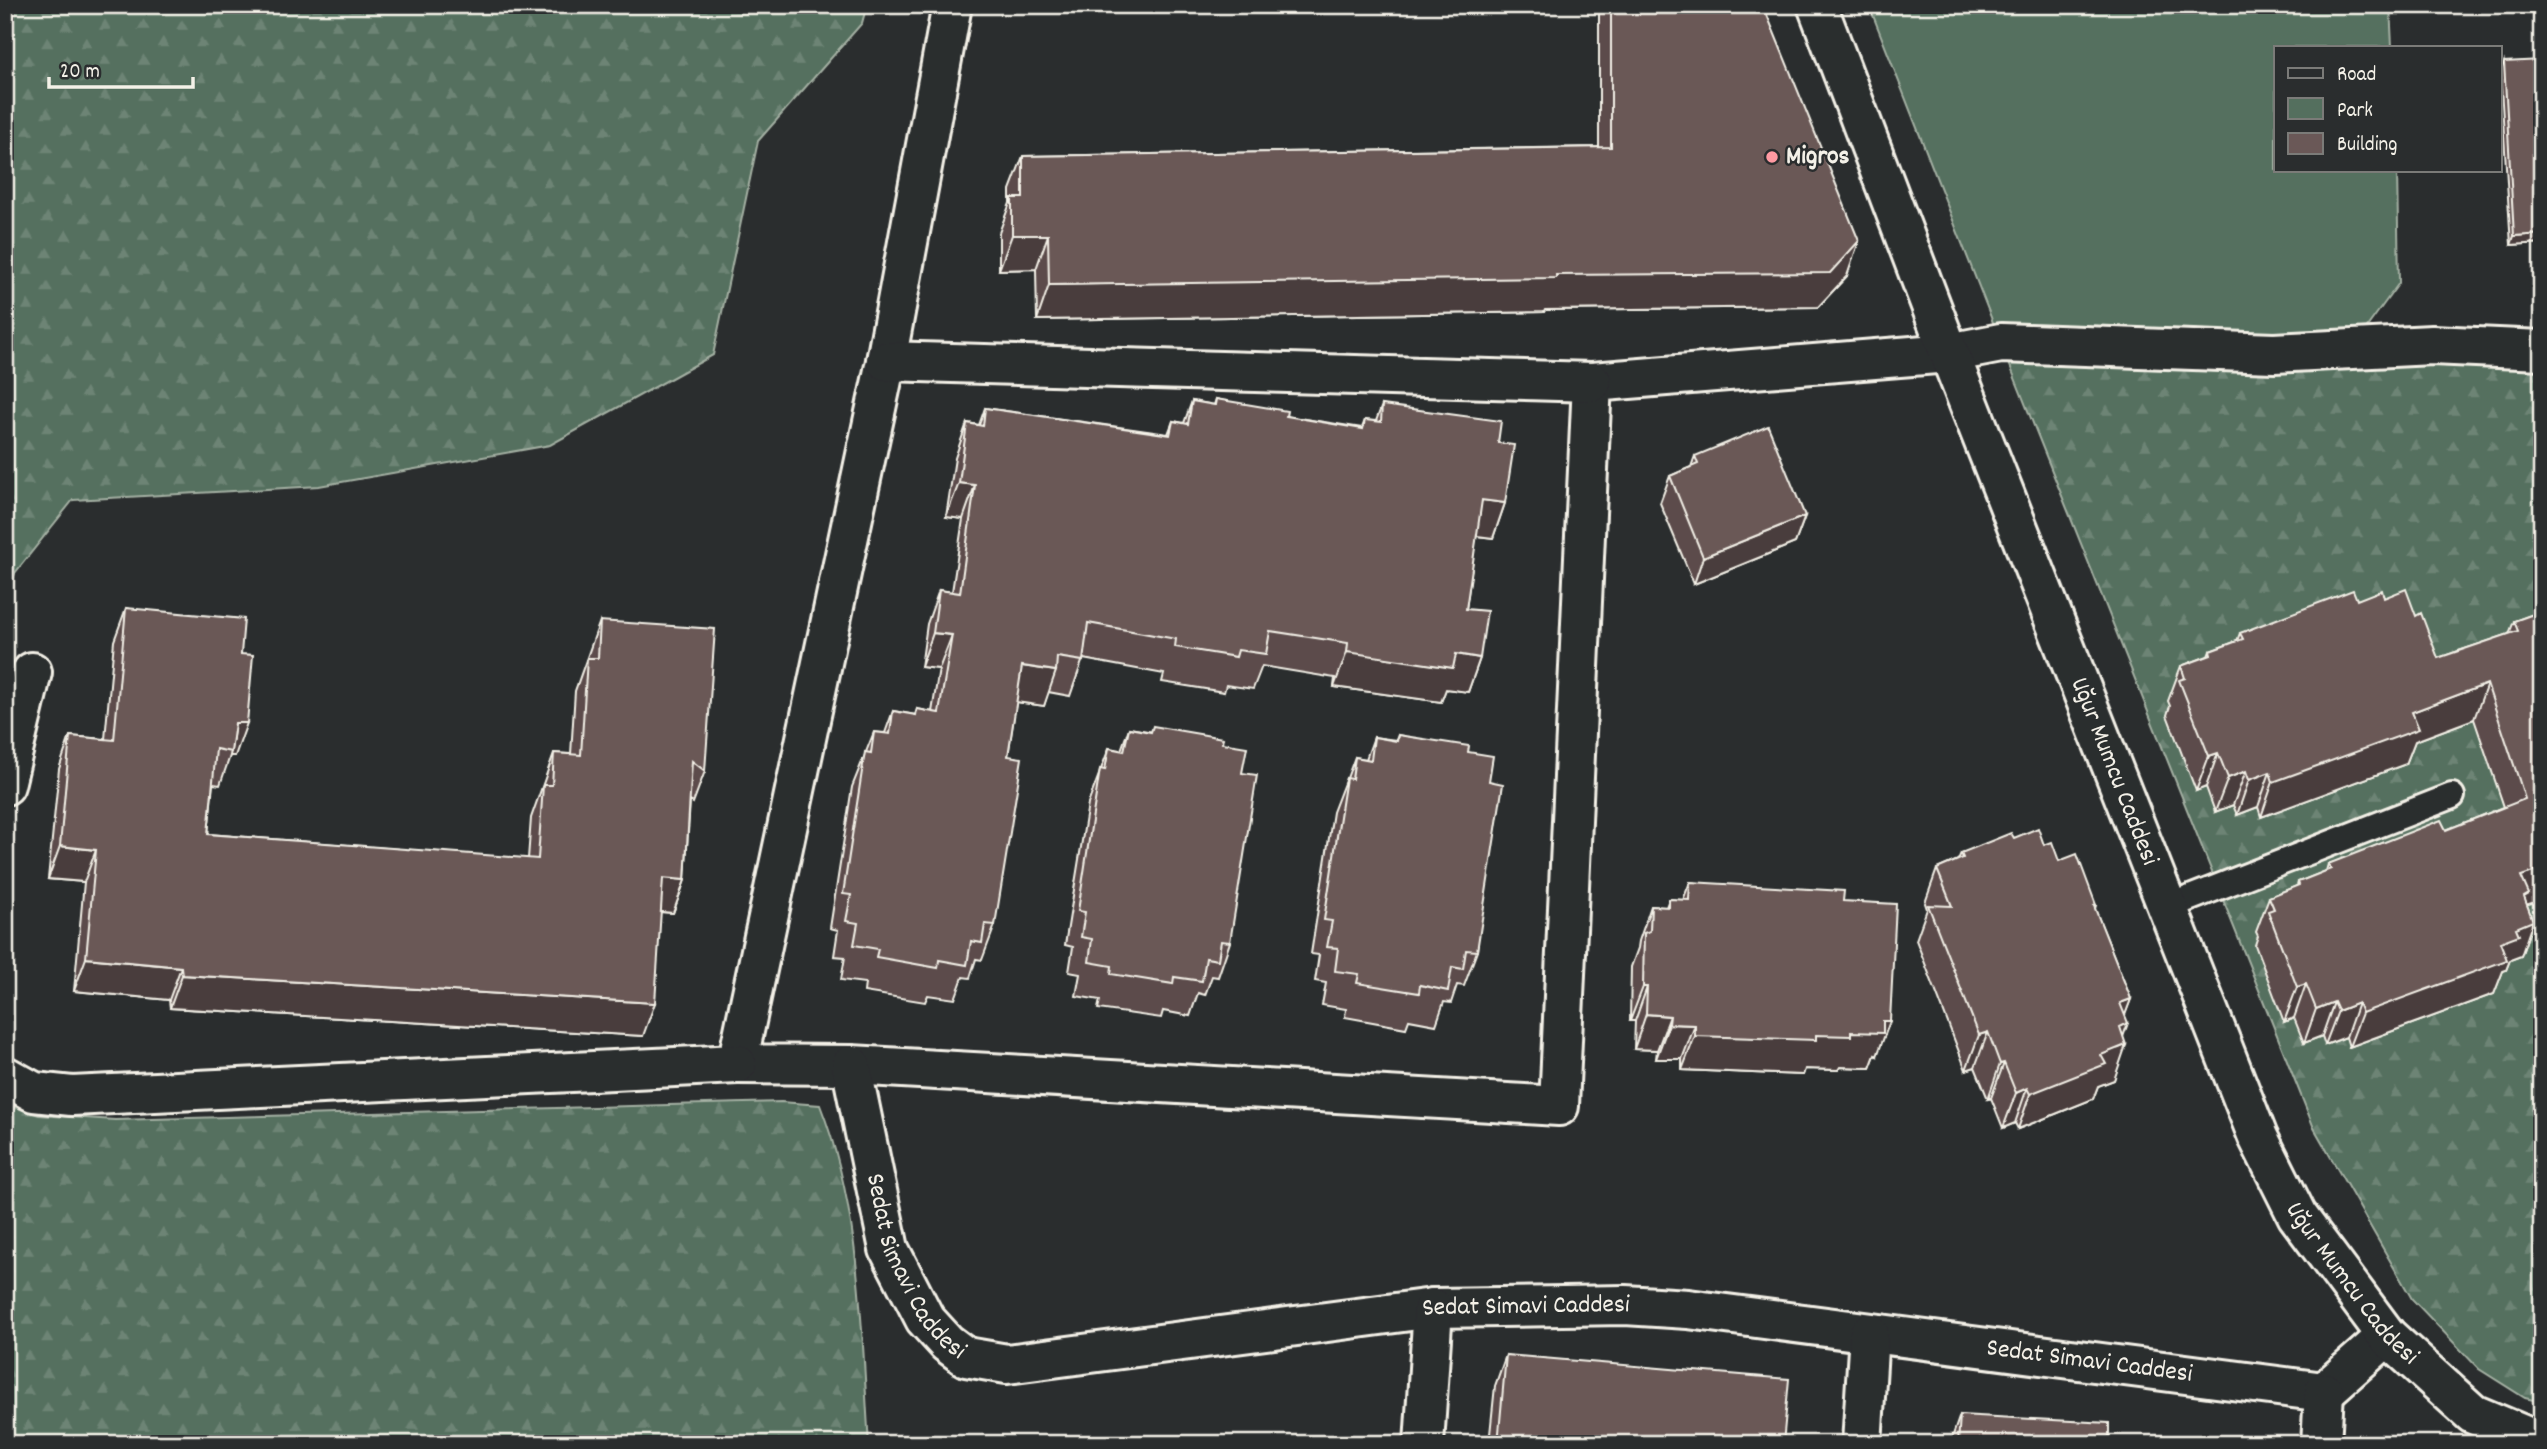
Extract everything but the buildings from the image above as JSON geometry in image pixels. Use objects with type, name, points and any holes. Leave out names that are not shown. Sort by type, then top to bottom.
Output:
[{"type":"street","points":[[737,1064],[886,361],[952,5]]},
{"type":"street","name":"Uğur Mumcu Caddesi","points":[[1817,5],[1949,353],[2258,1137],[2297,1215],[2387,1336],[2473,1414],[2542,1443]]},
{"type":"street","points":[[886,361],[1592,382],[1949,353],[2001,343],[2273,353],[2432,345],[2542,350]]},
{"type":"street","points":[[5,1076],[34,1092],[72,1096],[737,1064],[851,1065],[1559,1105],[1592,382]]},
{"type":"street","points":[[5,785],[32,671]]},
{"type":"street","name":"Sedat Simavi Caddesi","points":[[851,1065],[890,1249],[925,1319],[947,1343],[966,1357],[1007,1364],[1433,1308],[1625,1305],[1688,1309],[2324,1392]]},
{"type":"street","points":[[1424,1444],[1433,1308]]},
{"type":"street","points":[[1862,1444],[1869,1333]]},
{"type":"street","points":[[2321,1444],[2324,1392],[2387,1336]]},
{"type":"lane","points":[[2167,907],[2452,796]]},
{"type":"green space","points":[[5,5],[867,5],[862,23],[758,141],[713,355],[550,445],[319,486],[73,500],[15,573],[5,606]]},
{"type":"green space","points":[[1869,5],[2390,5],[2392,46],[2274,46],[2274,172],[2397,172],[2399,283],[2351,349],[2001,343]]},
{"type":"green space","points":[[2001,343],[2542,350],[2542,1402],[2525,1398],[2479,1369],[2412,1299],[2314,1128]]},
{"type":"green space","points":[[781,1102],[820,1105],[834,1146],[852,1229],[861,1315],[869,1444],[5,1444],[5,1104],[39,1115],[115,1120]]},
{"type":"place","name":"Migros","points":[[1772,157]]}]
